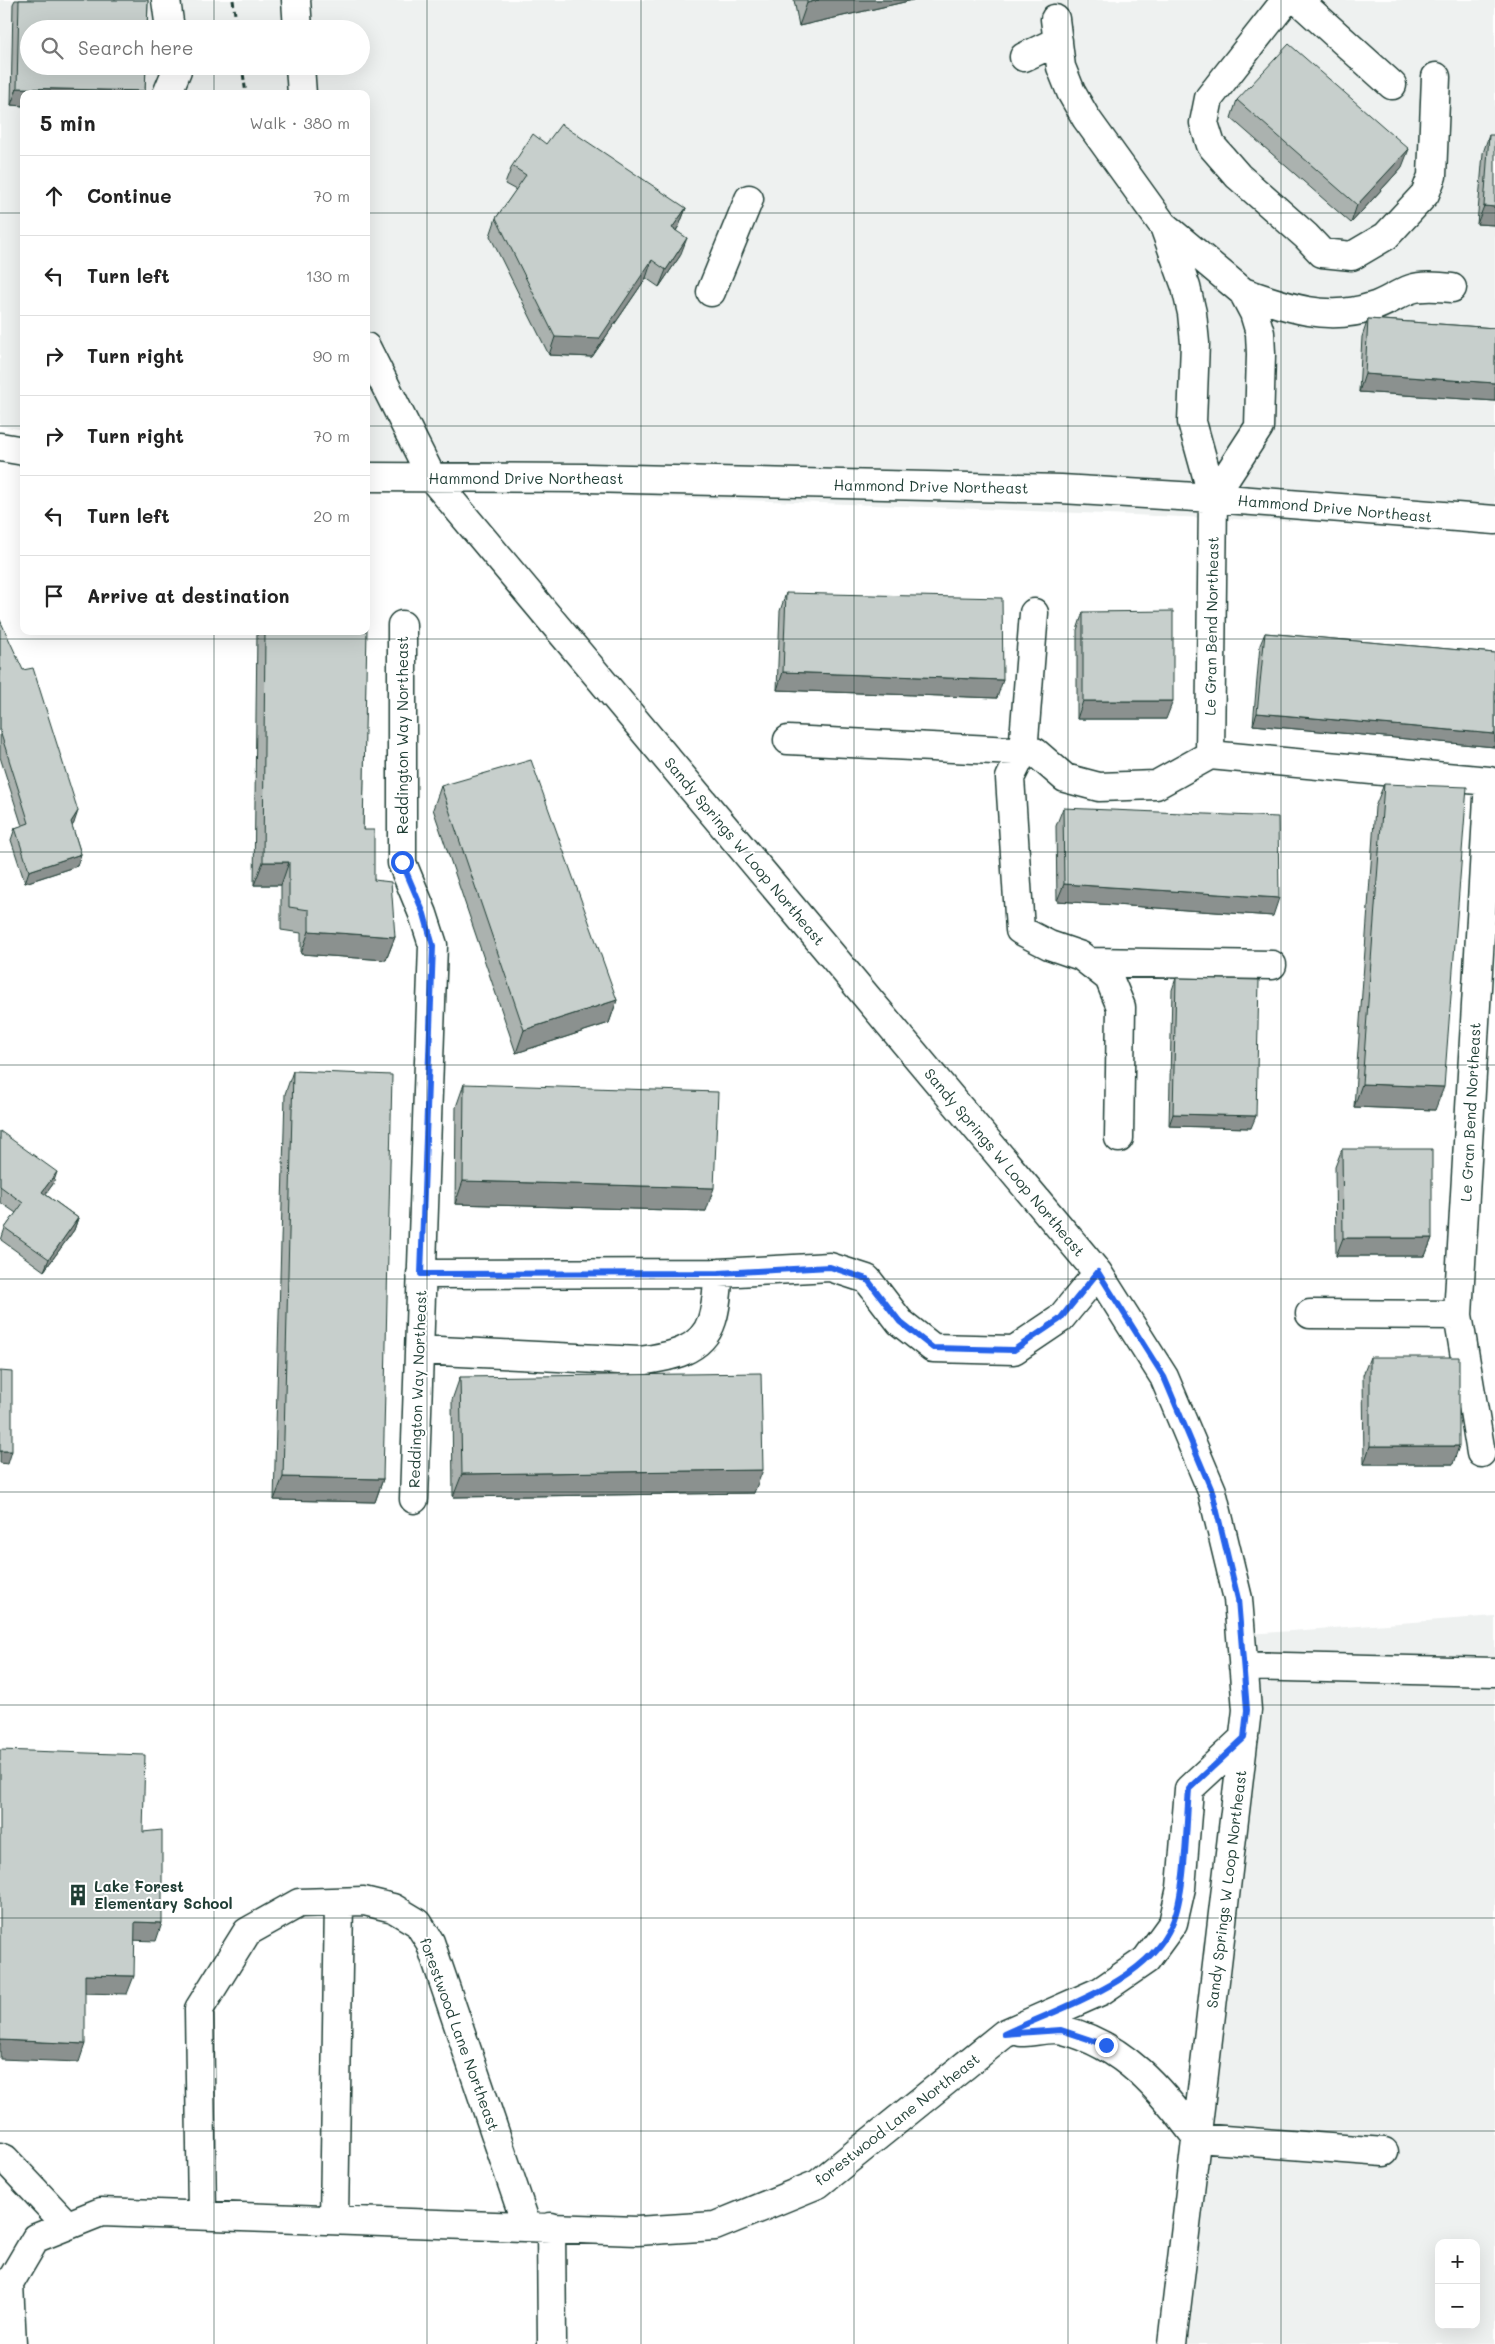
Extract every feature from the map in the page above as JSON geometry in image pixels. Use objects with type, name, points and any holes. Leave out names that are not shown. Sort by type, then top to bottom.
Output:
[{"type":"street","points":[[166,0],[169,20]]},
{"type":"street","points":[[296,0],[297,20]]},
{"type":"street","points":[[1286,0],[1209,98],[1204,123],[1211,145],[1238,176],[1306,236],[1322,253],[1352,256],[1386,236],[1425,194],[1432,176],[1436,77]]},
{"type":"street","points":[[1298,0],[1392,85]]},
{"type":"street","points":[[1024,57],[1057,30],[1061,66],[1071,92],[1086,118],[1163,225],[1243,292],[1293,309],[1322,314],[1372,308],[1412,289],[1427,286],[1452,288]]},
{"type":"street","points":[[169,90],[175,75]]},
{"type":"street","points":[[301,75],[302,90]]},
{"type":"street","points":[[711,292],[748,199]]},
{"type":"street","name":"Le Gran Bend Northeast","points":[[1163,225],[1186,287],[1192,313],[1194,343],[1192,422],[1213,498],[1210,755],[1489,781],[1458,1315],[1481,1453]]},
{"type":"street","points":[[1213,498],[1259,427],[1262,390],[1260,333],[1254,313],[1243,292]]},
{"type":"street","name":"Sandy Springs W Loop Northeast","points":[[370,355],[432,478],[1098,1272],[1164,1377],[1212,1491],[1238,1599],[1247,1710],[1172,2344]]},
{"type":"street","points":[[0,447],[20,450]]},
{"type":"street","name":"Hammond Drive Northeast","points":[[370,477],[597,478],[995,488],[1213,498],[1495,520]]},
{"type":"street","points":[[1034,613],[1023,752],[1010,778],[1020,930],[1049,946],[1081,956],[1109,978],[1121,1007],[1120,1138]]},
{"type":"street","name":"Reddington Way Northeast","points":[[402,625],[402,862],[424,914],[433,946],[414,1498]]},
{"type":"street","points":[[788,740],[1035,752],[1066,778],[1100,787],[1156,786],[1210,755]]},
{"type":"street","points":[[1090,962],[1272,965]]},
{"type":"street","points":[[421,1274],[719,1273],[830,1267],[867,1279],[900,1322],[933,1348],[1014,1350],[1060,1319],[1098,1272]]},
{"type":"street","points":[[419,1350],[640,1361],[672,1357],[700,1340],[712,1320],[719,1273]]},
{"type":"street","points":[[1310,1314],[1458,1315]]},
{"type":"street","points":[[1243,1666],[1495,1672]]},
{"type":"street","name":"forestwood Lane Northeast","points":[[12,2344],[5,2293],[36,2238],[101,2212],[202,2214],[637,2231],[714,2226],[818,2184],[1004,2034],[1101,1991],[1146,1960],[1173,1923],[1181,1888],[1189,1789],[1244,1738]]},
{"type":"street","name":"forestwood Lane Northeast","points":[[202,2214],[199,2009],[247,1932],[299,1903],[364,1901],[393,1908],[418,1923],[430,1942],[539,2227],[552,2344]]},
{"type":"street","points":[[334,2219],[339,1902]]},
{"type":"street","points":[[1004,2034],[1061,2030],[1106,2045],[1143,2074],[1174,2107],[1197,2138],[1384,2152]]},
{"type":"street","points":[[0,2157],[5,2159],[66,2225]]},
{"type":"path","points":[[233,0],[236,20]]},
{"type":"path","points":[[243,75],[245,90]]},
{"type":"shaded area","points":[[0,0],[1495,0],[1495,529],[431,488],[370,480],[370,90],[20,90],[20,429],[0,426]]},
{"type":"shaded area","points":[[1495,1616],[1495,2344],[1174,2344],[1249,1634]]},
{"type":"building","points":[[19,0],[148,0],[147,20],[20,20],[20,75],[146,75],[145,90],[17,88]]},
{"type":"building","points":[[807,0],[819,0],[807,3]]},
{"type":"building","points":[[1289,44],[1409,149],[1357,205],[1237,100]]},
{"type":"building","points":[[561,124],[686,208],[672,228],[687,238],[666,270],[652,260],[599,339],[555,337],[496,218],[526,175],[512,166],[533,134],[546,144]]},
{"type":"building","points":[[1489,135],[1495,135],[1495,207],[1484,206]]},
{"type":"building","points":[[1368,319],[1495,328],[1495,383],[1365,374]]},
{"type":"building","points":[[786,593],[1002,598],[1003,680],[783,672]]},
{"type":"building","points":[[1173,611],[1173,701],[1083,701],[1083,612]]},
{"type":"building","points":[[0,620],[23,670],[33,668],[78,811],[71,822],[81,854],[29,871],[15,828],[29,823],[0,731]]},
{"type":"building","points":[[1265,633],[1495,653],[1495,734],[1257,713]]},
{"type":"building","points":[[265,635],[367,635],[363,830],[374,830],[374,880],[391,882],[395,937],[309,931],[309,910],[289,907],[289,862],[263,862]]},
{"type":"building","points":[[531,760],[617,1000],[524,1030],[441,786]]},
{"type":"building","points":[[1384,784],[1467,787],[1444,1087],[1362,1084]]},
{"type":"building","points":[[1063,808],[1278,817],[1279,898],[1064,884]]},
{"type":"building","points":[[1176,978],[1259,980],[1256,1116],[1173,1114]]},
{"type":"building","points":[[293,1071],[392,1075],[383,1479],[283,1477]]},
{"type":"building","points":[[464,1084],[718,1092],[714,1188],[463,1181]]},
{"type":"building","points":[[0,1131],[57,1172],[42,1192],[78,1218],[49,1259],[5,1228],[23,1203],[0,1186]]},
{"type":"building","points":[[1342,1149],[1432,1149],[1432,1238],[1343,1238]]},
{"type":"building","points":[[1370,1357],[1459,1357],[1459,1446],[1370,1446]]},
{"type":"building","points":[[0,1371],[12,1372],[12,1451],[0,1451]]},
{"type":"building","points":[[761,1373],[763,1470],[462,1474],[460,1377]]},
{"type":"building","name":"Lake Forest Elementary School","points":[[0,1750],[145,1755],[143,1832],[162,1830],[162,1923],[135,1922],[134,1976],[85,1975],[85,2044],[0,2040]]},
{"type":"place","name":"Lake Forest Elementary School","points":[[78,1895]]},
{"type":"route","points":[[402,862],[424,914],[433,946],[421,1274],[719,1273],[794,1271],[830,1267],[867,1279],[900,1322],[933,1348],[1014,1350],[1060,1319],[1098,1272],[1164,1377],[1212,1491],[1238,1599],[1247,1710],[1244,1738],[1189,1789],[1181,1888],[1173,1923],[1166,1935],[1146,1960],[1101,1991],[1004,2034],[1061,2030],[1106,2045]]}]
